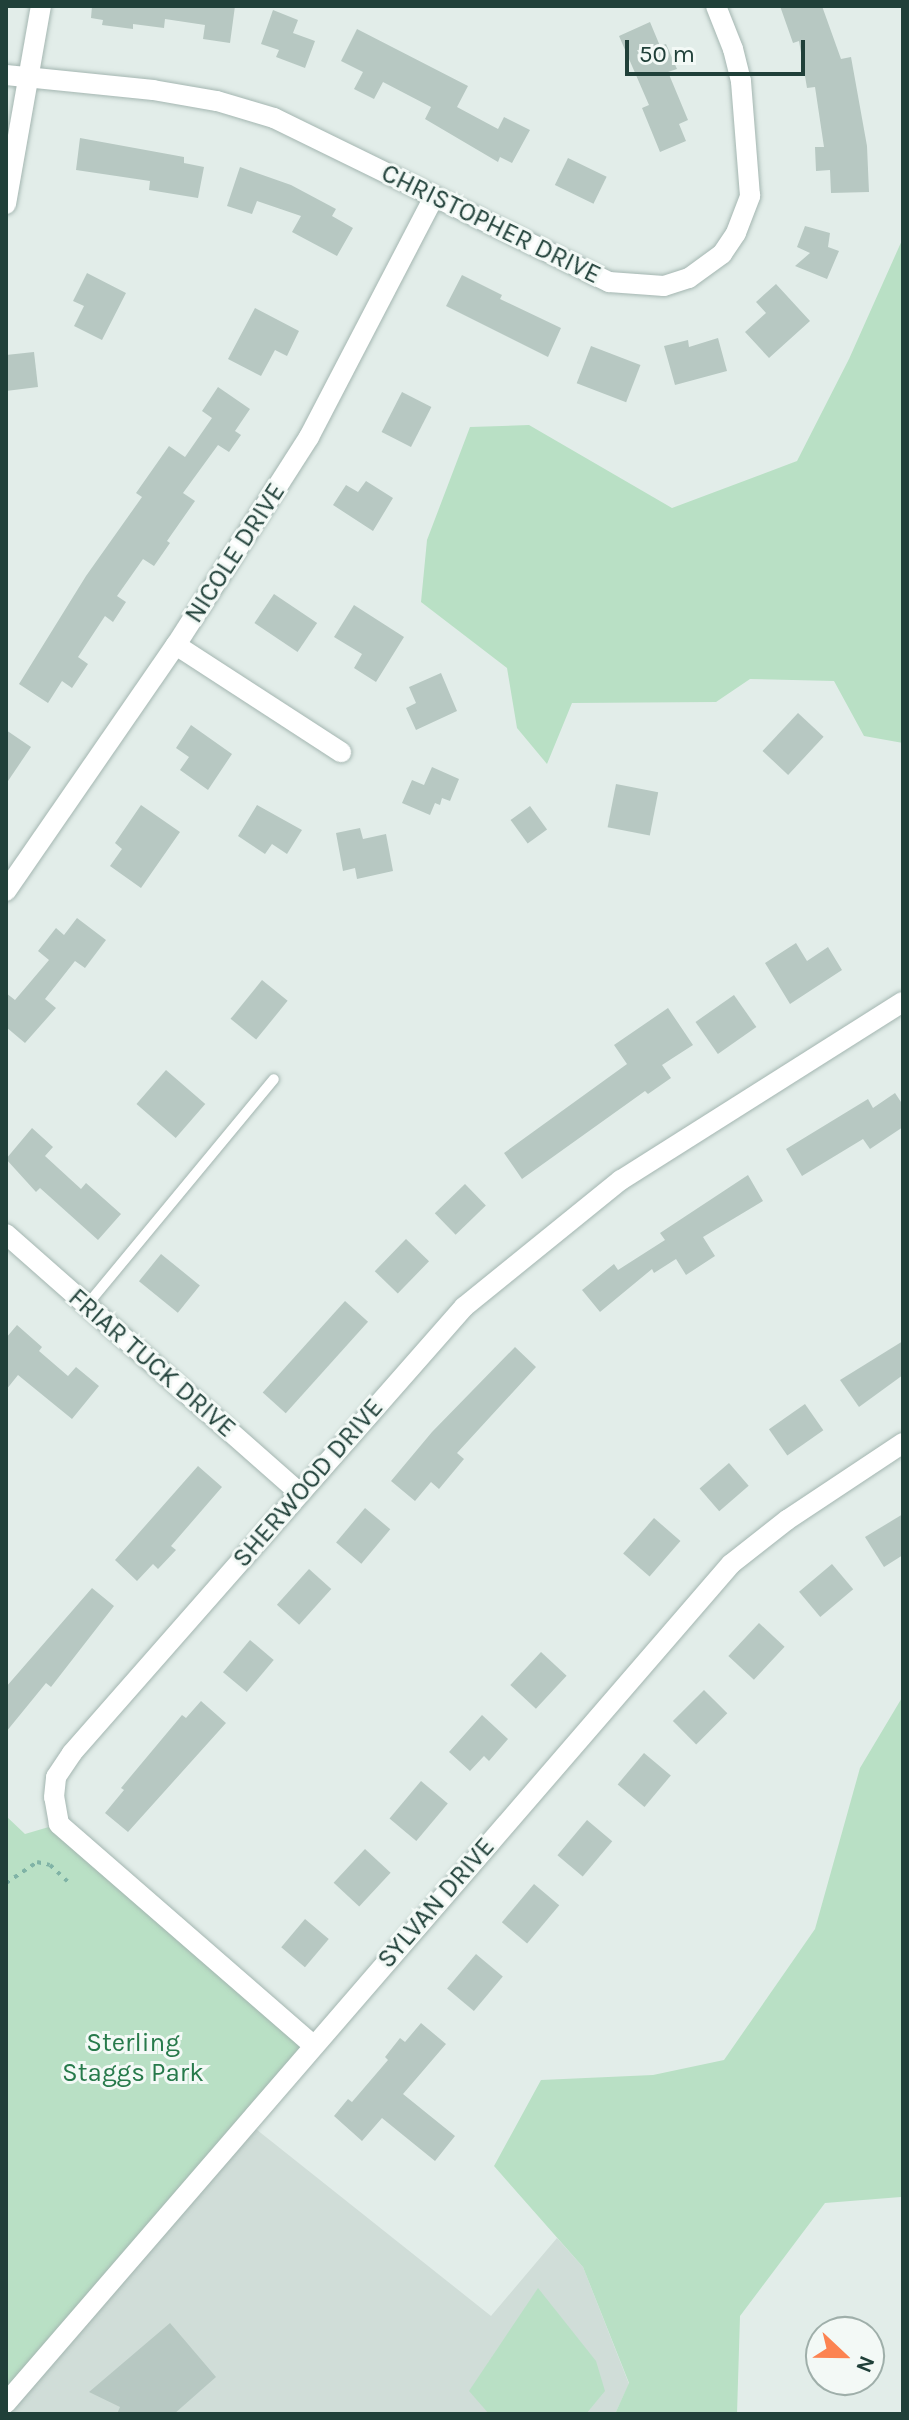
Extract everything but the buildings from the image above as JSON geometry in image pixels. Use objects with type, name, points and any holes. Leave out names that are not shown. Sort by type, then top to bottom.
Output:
[{"type":"street","points":[[6,204],[41,6]]},
{"type":"street","name":"CHRISTOPHER DRIVE","points":[[6,75],[153,90],[217,101],[274,118],[609,282],[643,287],[689,278],[722,254],[736,233],[751,183],[741,81],[733,49],[716,6]]},
{"type":"street","name":"NICOLE DRIVE","points":[[6,891],[176,645],[309,437],[434,197]]},
{"type":"street","points":[[176,645],[341,752]]},
{"type":"street","name":"SHERWOOD DRIVE","points":[[313,2045],[59,1824],[54,1797],[56,1777],[72,1753],[464,1307],[621,1180],[903,1002]]},
{"type":"street","name":"FRIAR TUCK DRIVE","points":[[6,1234],[299,1492]]},
{"type":"street","name":"SYLVAN DRIVE","points":[[6,2403],[731,1564],[787,1520],[903,1443]]},
{"type":"lane","points":[[87,1305],[274,1079]]},
{"type":"path","points":[[6,1883],[37,1862],[50,1865],[69,1883]]},
{"type":"shaded area","points":[[247,2122],[491,2316],[557,2238],[583,2267],[629,2384],[615,2414],[6,2414],[6,2403]]},
{"type":"green space","points":[[903,238],[903,743],[864,736],[834,681],[750,679],[716,702],[572,703],[547,764],[517,728],[507,668],[421,602],[427,540],[470,427],[529,425],[672,508],[797,461],[849,359]]},
{"type":"green space","points":[[903,1696],[903,2202],[901,2197],[825,2203],[740,2316],[737,2414],[615,2414],[629,2383],[583,2267],[494,2166],[541,2080],[653,2075],[724,2060],[815,1929],[860,1768]]},
{"type":"green space","name":"Sterling Staggs Park","points":[[6,1816],[25,1834],[59,1824],[313,2045],[6,2403]]},
{"type":"green space","points":[[538,2288],[596,2361],[605,2391],[586,2414],[489,2414],[469,2391]]}]
